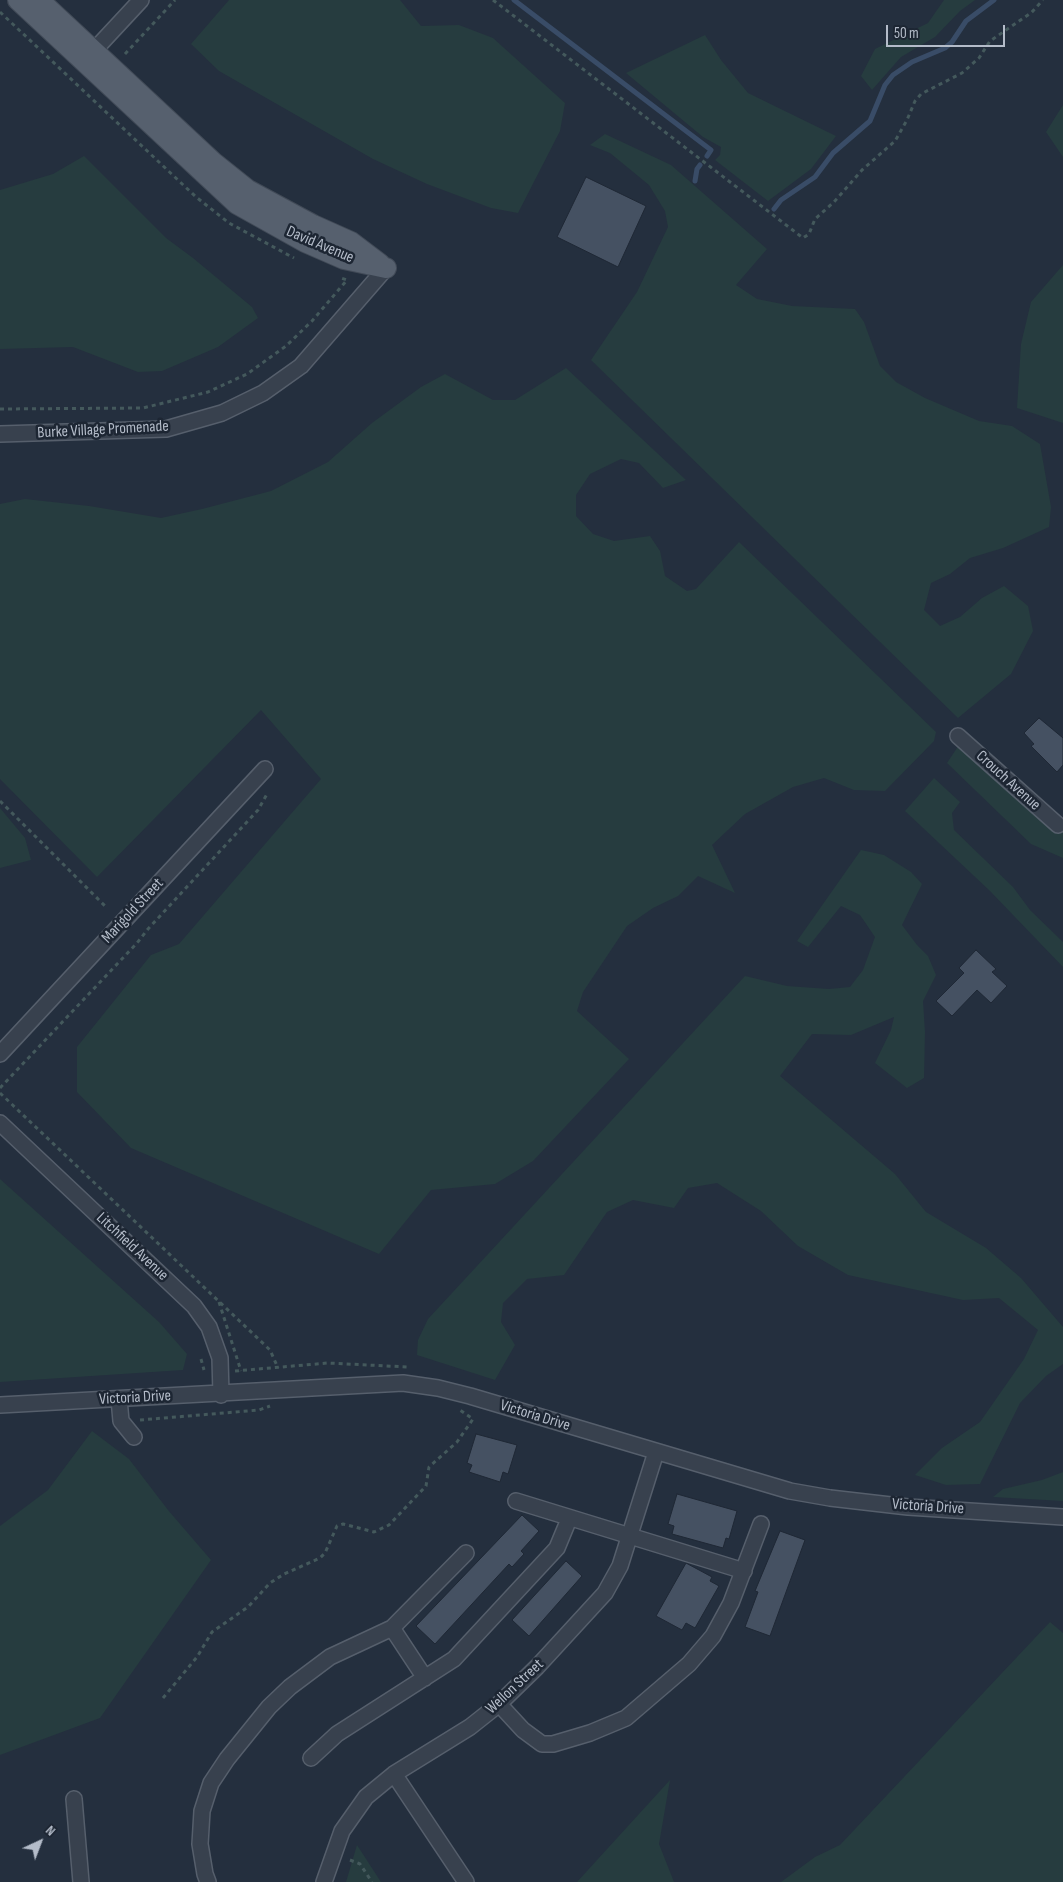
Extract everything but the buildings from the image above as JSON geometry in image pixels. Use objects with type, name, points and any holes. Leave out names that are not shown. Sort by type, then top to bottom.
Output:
[{"type":"main road","name":"David Avenue","points":[[18,0],[89,56]]},
{"type":"main road","name":"David Avenue","points":[[39,0],[89,56],[237,204],[305,242],[336,256],[386,268]]},
{"type":"street","points":[[89,56],[141,0]]},
{"type":"street","name":"Burke Village Promenade","points":[[0,434],[166,429],[222,413],[263,393],[301,366],[386,268]]},
{"type":"street","name":"Crouch Avenue","points":[[958,736],[1058,825]]},
{"type":"street","name":"Marigold Street","points":[[0,1054],[265,769]]},
{"type":"street","name":"Litchfield Avenue","points":[[0,1123],[194,1306],[209,1327],[220,1358],[221,1395]]},
{"type":"street","name":"Victoria Drive","points":[[0,1405],[221,1395],[285,1388],[403,1383],[438,1388],[470,1396],[747,1479],[830,1498],[908,1507],[1063,1517]]},
{"type":"street","points":[[119,1399],[122,1421],[134,1437]]},
{"type":"street","name":"Wellon Street","points":[[324,1882],[342,1831],[352,1814],[377,1785],[470,1727],[499,1704],[538,1667],[605,1593],[620,1566],[656,1452]]},
{"type":"street","points":[[516,1501],[569,1519],[744,1571]]},
{"type":"street","points":[[311,1758],[336,1734],[454,1659],[557,1548],[569,1519]]},
{"type":"street","points":[[499,1704],[523,1730],[542,1744],[553,1744],[590,1733],[626,1718],[689,1664],[712,1636],[732,1603],[761,1524]]},
{"type":"street","points":[[208,1882],[200,1844],[202,1811],[211,1783],[227,1759],[269,1707],[290,1687],[330,1657],[392,1628],[466,1553]]},
{"type":"street","points":[[392,1628],[425,1678]]},
{"type":"street","points":[[394,1774],[466,1882]]},
{"type":"street","points":[[74,1799],[81,1882]]},
{"type":"path","points":[[125,54],[175,0]]},
{"type":"path","points":[[493,0],[802,238],[809,234],[815,218],[834,202],[862,170],[894,141],[907,120],[915,101],[921,94],[962,74],[979,58],[990,41],[1031,13],[1043,0]]},
{"type":"path","points":[[0,12],[86,94]]},
{"type":"path","points":[[0,409],[143,408],[208,392],[246,374],[286,346],[312,321],[348,280]]},
{"type":"path","points":[[0,1088],[138,943],[148,929],[258,810],[267,794]]},
{"type":"path","points":[[0,801],[107,908]]},
{"type":"path","points":[[0,1094],[270,1350],[278,1368]]},
{"type":"path","points":[[219,1302],[241,1371]]},
{"type":"path","points":[[235,1371],[328,1363],[399,1365]]},
{"type":"path","points":[[122,1421],[259,1410],[280,1406]]},
{"type":"path","points":[[163,1698],[197,1657],[212,1632],[248,1607],[270,1583],[284,1574],[320,1558],[325,1553],[337,1526],[343,1524],[374,1532],[389,1524],[426,1486],[429,1467],[456,1442],[473,1419],[458,1406]]},
{"type":"path","points":[[350,1860],[360,1864],[372,1882]]},
{"type":"green space","points":[[229,0],[400,0],[421,26],[459,25],[493,38],[565,103],[560,131],[518,213],[491,208],[427,184],[373,159],[219,71],[191,44]]},
{"type":"green space","points":[[944,0],[975,0],[960,11],[935,37],[901,57],[872,90],[861,76],[875,49],[928,23]]},
{"type":"green space","points":[[705,35],[721,60],[748,93],[836,136],[811,169],[768,201],[715,160],[720,155],[721,147],[703,137],[626,73]]},
{"type":"green space","points":[[1063,105],[1063,157],[1046,132]]},
{"type":"green space","points":[[605,134],[671,165],[767,249],[736,285],[757,299],[792,306],[855,309],[864,322],[880,366],[896,382],[925,398],[979,421],[1012,426],[1040,444],[1051,507],[1049,527],[1003,548],[970,558],[950,574],[931,583],[924,610],[940,626],[960,617],[982,598],[1004,586],[1028,606],[1033,631],[1011,674],[958,718],[591,360],[637,292],[668,227],[665,211],[649,185],[610,153],[590,145]]},
{"type":"green space","points":[[84,156],[166,238],[252,307],[258,318],[218,347],[162,371],[138,372],[73,347],[0,349],[0,190],[53,174]]},
{"type":"green space","points":[[1063,265],[1063,423],[1017,408],[1021,344],[1031,302]]},
{"type":"green space","points":[[566,368],[686,480],[663,488],[639,463],[621,459],[590,474],[576,495],[576,516],[593,534],[614,541],[650,536],[660,551],[665,576],[687,591],[696,589],[739,542],[936,732],[934,741],[885,791],[854,790],[824,778],[793,787],[745,814],[712,845],[735,893],[698,876],[678,896],[653,908],[627,926],[583,992],[577,1011],[629,1059],[533,1161],[495,1184],[431,1190],[379,1254],[131,1148],[77,1092],[77,1047],[151,955],[179,944],[321,779],[261,710],[97,877],[0,779],[0,504],[25,499],[89,506],[161,518],[202,509],[271,491],[328,462],[372,423],[421,387],[445,374],[493,400],[515,400]]},
{"type":"green space","points":[[963,739],[1055,831],[1063,831],[1063,858],[1031,844],[947,763]]},
{"type":"green space","points":[[934,778],[960,802],[952,813],[954,830],[1013,887],[1030,910],[1063,942],[1063,967],[990,891],[905,811]]},
{"type":"green space","points":[[0,808],[25,838],[31,860],[0,868]]},
{"type":"green space","points":[[861,850],[884,855],[911,872],[922,884],[902,925],[928,956],[936,975],[923,1001],[925,1032],[924,1078],[907,1088],[875,1063],[891,1030],[894,1017],[851,1035],[812,1034],[780,1076],[895,1174],[926,1212],[986,1248],[1021,1278],[1063,1327],[1063,1364],[1046,1376],[1020,1403],[980,1484],[946,1485],[915,1475],[942,1448],[980,1422],[1024,1359],[1038,1330],[999,1298],[963,1300],[848,1275],[798,1246],[761,1211],[717,1183],[688,1188],[674,1208],[633,1200],[607,1212],[564,1275],[527,1279],[503,1303],[501,1322],[515,1345],[495,1380],[417,1355],[418,1340],[428,1319],[745,976],[787,986],[829,989],[850,987],[863,970],[875,937],[860,915],[841,906],[808,947],[797,941]]},
{"type":"green space","points":[[0,1179],[159,1322],[187,1354],[183,1370],[0,1382]]},
{"type":"green space","points":[[92,1431],[129,1459],[168,1510],[211,1560],[100,1718],[0,1755],[0,1526],[48,1490]]},
{"type":"green space","points":[[1063,1472],[1063,1501],[993,1497],[1003,1489],[1042,1480]]},
{"type":"green space","points":[[1050,1622],[1063,1633],[1063,1882],[781,1882],[815,1857],[840,1845]]},
{"type":"green space","points":[[670,1780],[659,1844],[674,1882],[577,1882]]},
{"type":"green space","points":[[357,1845],[381,1882],[346,1882]]},
{"type":"waterway","points":[[514,0],[711,150],[707,156]]},
{"type":"waterway","points":[[774,209],[781,200],[815,177],[833,153],[870,121],[885,85],[893,75],[912,62],[945,48],[952,42],[966,21],[994,0]]},
{"type":"waterway","points":[[695,181],[697,169],[700,165]]}]
